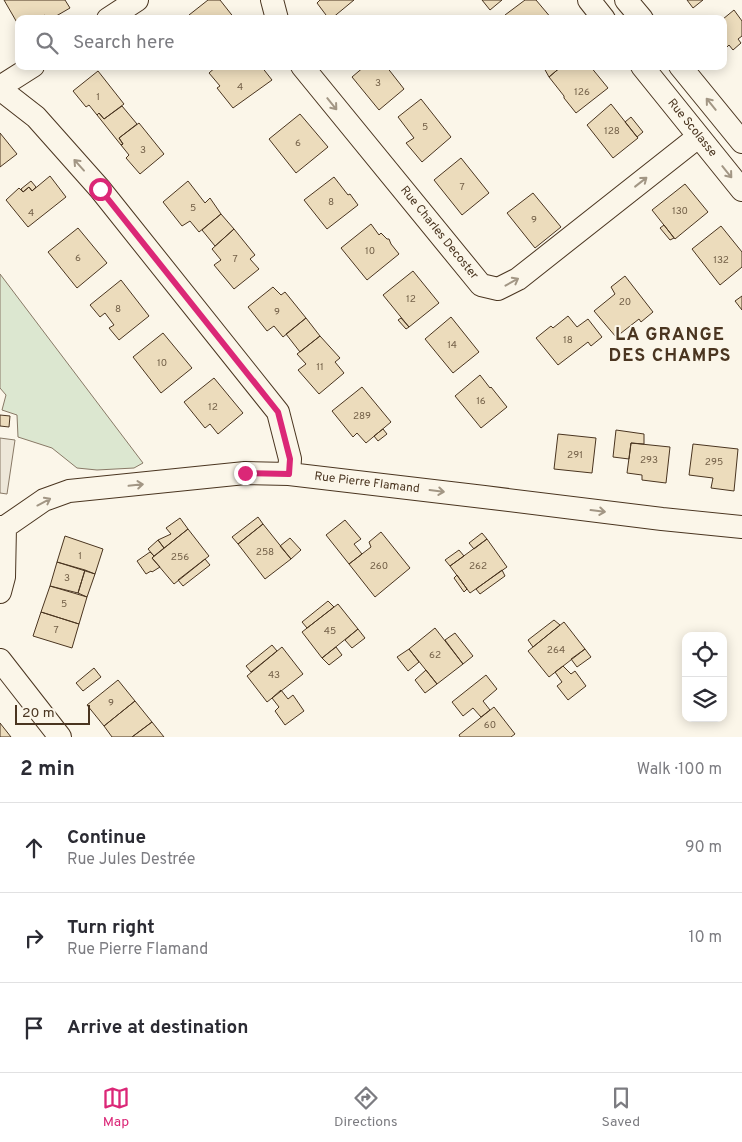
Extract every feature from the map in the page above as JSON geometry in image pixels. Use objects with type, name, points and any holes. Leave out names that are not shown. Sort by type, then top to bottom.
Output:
[{"type":"street","points":[[114,15],[137,0]]},
{"type":"street","points":[[272,0],[276,15]]},
{"type":"street","points":[[589,0],[601,15]]},
{"type":"street","points":[[626,0],[639,15]]},
{"type":"street","points":[[27,70],[0,88],[36,117],[100,189],[278,412],[290,459],[289,474]]},
{"type":"street","name":"Rue Charles Decoster","points":[[305,70],[481,285],[498,289],[518,279],[698,137]]},
{"type":"street","name":"Rue Scolasse","points":[[645,70],[742,190]]},
{"type":"street","points":[[683,70],[742,142]]},
{"type":"street","name":"Rue Pierre Flamand","points":[[3,527],[44,500],[70,491],[245,473],[289,474],[662,520],[742,527]]},
{"type":"street","points":[[0,592],[4,577],[3,527]]},
{"type":"street","points":[[0,660],[60,737]]},
{"type":"green space","points":[[0,274],[143,463],[134,468],[97,470],[77,468],[52,448],[18,437],[17,415],[2,410],[6,395],[0,388]]},
{"type":"shaded area","points":[[0,438],[15,440],[7,494],[0,493]]},
{"type":"building","points":[[4,0],[65,0],[70,8],[58,15],[15,15],[15,19]]},
{"type":"building","points":[[208,0],[220,0],[232,15],[189,15]]},
{"type":"building","points":[[320,0],[354,0],[336,15],[326,15],[317,3]]},
{"type":"building","points":[[482,0],[502,0],[490,10]]},
{"type":"building","points":[[525,0],[536,0],[549,15],[505,15]]},
{"type":"building","points":[[687,0],[703,0],[693,8]]},
{"type":"building","points":[[734,10],[742,21],[742,36],[738,39],[741,43],[733,50],[729,45],[727,47],[727,16]]},
{"type":"building","points":[[212,70],[264,70],[272,80],[233,108],[217,88],[220,86],[209,73]]},
{"type":"building","points":[[360,70],[389,70],[404,89],[379,110],[352,77]]},
{"type":"building","points":[[545,70],[557,70],[549,77]]},
{"type":"building","points":[[557,70],[593,70],[608,88],[576,113],[549,77]]},
{"type":"building","points":[[98,71],[124,104],[104,119],[99,113],[97,115],[89,105],[86,107],[73,91]]},
{"type":"building","points":[[421,99],[451,137],[422,162],[406,143],[414,138],[398,117]]},
{"type":"building","points":[[611,104],[638,138],[613,158],[587,125]]},
{"type":"building","points":[[122,106],[137,124],[119,138],[123,144],[121,145],[97,115],[99,113],[104,119]]},
{"type":"building","points":[[300,114],[328,147],[296,173],[269,139]]},
{"type":"building","points":[[631,117],[643,132],[637,137],[625,122]]},
{"type":"building","points":[[139,123],[164,154],[140,174],[126,158],[129,155],[121,145],[123,144],[119,138]]},
{"type":"building","points":[[0,133],[17,154],[0,167]]},
{"type":"building","points":[[461,158],[489,193],[462,215],[434,180]]},
{"type":"building","points":[[50,176],[66,197],[28,227],[6,200],[19,188],[23,192],[29,187],[32,191]]},
{"type":"building","points":[[334,177],[358,205],[327,229],[304,200]]},
{"type":"building","points":[[31,181],[36,187],[32,191],[29,187],[23,192],[21,189]]},
{"type":"building","points":[[188,181],[205,203],[210,198],[221,214],[199,232],[190,221],[182,226],[163,202]]},
{"type":"building","points":[[685,184],[708,212],[675,239],[652,210]]},
{"type":"building","points":[[533,193],[561,227],[535,248],[507,213]]},
{"type":"building","points":[[221,214],[234,229],[215,246],[202,230]]},
{"type":"building","points":[[371,224],[379,235],[381,233],[389,239],[399,254],[367,280],[341,248]]},
{"type":"building","points":[[664,225],[674,238],[670,240],[660,228]]},
{"type":"building","points":[[721,226],[742,252],[742,267],[720,285],[692,249]]},
{"type":"building","points":[[78,228],[107,263],[77,288],[48,252]]},
{"type":"building","points":[[234,229],[255,255],[250,259],[259,269],[234,289],[214,265],[221,260],[212,249]]},
{"type":"building","points":[[413,271],[439,303],[409,327],[383,295]]},
{"type":"building","points":[[625,276],[653,312],[641,322],[639,319],[616,337],[594,311],[615,294],[611,287]]},
{"type":"building","points":[[121,280],[149,316],[119,340],[109,328],[114,325],[105,313],[100,317],[90,305]]},
{"type":"building","points":[[273,287],[281,295],[285,292],[306,318],[283,337],[274,326],[267,331],[248,307]]},
{"type":"building","points":[[742,296],[742,310],[735,301]]},
{"type":"building","points":[[568,316],[577,327],[588,319],[602,337],[591,346],[588,342],[558,365],[536,338]]},
{"type":"building","points":[[451,317],[479,352],[453,373],[425,339]]},
{"type":"building","points":[[306,318],[320,336],[300,352],[286,334]]},
{"type":"building","points":[[401,318],[409,327],[406,329],[398,320]]},
{"type":"building","points":[[163,333],[192,368],[161,393],[133,357]]},
{"type":"building","points":[[320,336],[340,358],[335,362],[344,373],[319,394],[298,370],[306,364],[297,354]]},
{"type":"building","points":[[480,375],[507,407],[481,428],[455,396]]},
{"type":"building","points":[[214,378],[243,413],[218,434],[210,424],[205,428],[184,402]]},
{"type":"building","points":[[362,387],[391,422],[366,443],[357,433],[353,437],[332,411]]},
{"type":"building","points":[[0,415],[10,416],[9,427],[0,426]]},
{"type":"building","points":[[383,429],[387,434],[378,441],[374,436]]},
{"type":"building","points":[[616,430],[644,434],[644,444],[631,443],[629,459],[613,457]]},
{"type":"building","points":[[558,434],[596,438],[592,473],[554,469]]},
{"type":"building","points":[[631,443],[670,447],[666,483],[642,480],[642,475],[627,473]]},
{"type":"building","points":[[693,444],[738,449],[734,491],[711,488],[713,478],[689,475]]},
{"type":"building","points":[[258,517],[263,524],[238,544],[232,537]]},
{"type":"building","points":[[180,518],[188,529],[164,548],[158,540],[171,534],[166,528]]},
{"type":"building","points":[[345,520],[361,539],[354,544],[362,554],[349,564],[326,535]]},
{"type":"building","points":[[263,524],[291,559],[265,579],[238,544]]},
{"type":"building","points":[[188,529],[209,556],[174,584],[152,558]]},
{"type":"building","points":[[381,532],[410,568],[375,597],[349,564],[371,547],[369,542]]},
{"type":"building","points":[[482,533],[487,539],[474,549],[469,543]]},
{"type":"building","points":[[65,536],[103,549],[95,574],[57,562]]},
{"type":"building","points":[[290,538],[301,550],[291,559],[280,546]]},
{"type":"building","points":[[487,539],[507,567],[470,593],[450,566]]},
{"type":"building","points":[[158,540],[164,548],[154,556],[148,549]]},
{"type":"building","points":[[459,550],[464,556],[450,566],[445,560]]},
{"type":"building","points":[[150,552],[154,556],[152,558],[160,567],[146,574],[137,561]]},
{"type":"building","points":[[205,559],[210,565],[183,586],[178,580]]},
{"type":"building","points":[[57,562],[85,570],[78,593],[50,586]]},
{"type":"building","points":[[85,570],[95,574],[87,597],[78,593]]},
{"type":"building","points":[[502,570],[505,576],[480,594],[476,589]]},
{"type":"building","points":[[457,575],[467,589],[464,592],[454,578]]},
{"type":"building","points":[[50,586],[87,597],[79,624],[41,612]]},
{"type":"building","points":[[328,601],[334,607],[307,628],[302,622]]},
{"type":"building","points":[[338,604],[358,629],[322,658],[302,632]]},
{"type":"building","points":[[41,612],[79,624],[72,648],[33,636]]},
{"type":"building","points":[[554,620],[560,625],[533,647],[528,640]]},
{"type":"building","points":[[564,622],[585,649],[549,677],[528,651]]},
{"type":"building","points":[[435,628],[463,664],[437,684],[409,649]]},
{"type":"building","points":[[358,629],[365,638],[352,648],[345,640]]},
{"type":"building","points":[[455,633],[473,656],[463,664],[445,640]]},
{"type":"building","points":[[272,645],[277,651],[251,672],[246,666]]},
{"type":"building","points":[[282,647],[303,674],[267,702],[247,676]]},
{"type":"building","points":[[336,647],[342,655],[329,665],[322,658]]},
{"type":"building","points":[[409,649],[419,662],[408,671],[397,657]]},
{"type":"building","points":[[585,649],[591,657],[577,667],[571,659]]},
{"type":"building","points":[[563,666],[571,674],[575,671],[586,686],[568,700],[557,686],[562,682],[555,672]]},
{"type":"building","points":[[94,668],[101,677],[83,691],[76,683]]},
{"type":"building","points":[[426,670],[437,684],[425,693],[415,680]]},
{"type":"building","points":[[486,675],[497,689],[483,701],[490,710],[481,717],[473,708],[463,716],[452,702]]},
{"type":"building","points":[[118,680],[135,701],[104,726],[87,705]]},
{"type":"building","points":[[281,690],[288,699],[293,695],[304,711],[285,725],[275,711],[279,707],[272,698]]},
{"type":"building","points":[[135,701],[152,722],[132,737],[112,737],[104,726]]},
{"type":"building","points":[[494,707],[515,734],[511,737],[460,737],[459,735]]},
{"type":"building","points":[[152,722],[164,737],[132,737]]},
{"type":"building","points":[[0,723],[11,737],[0,737]]},
{"type":"district","name":"LA GRANGE DES CHAMPS","points":[[670,345]]},
{"type":"route","points":[[100,189],[278,412],[290,459],[289,474],[245,473]]}]
